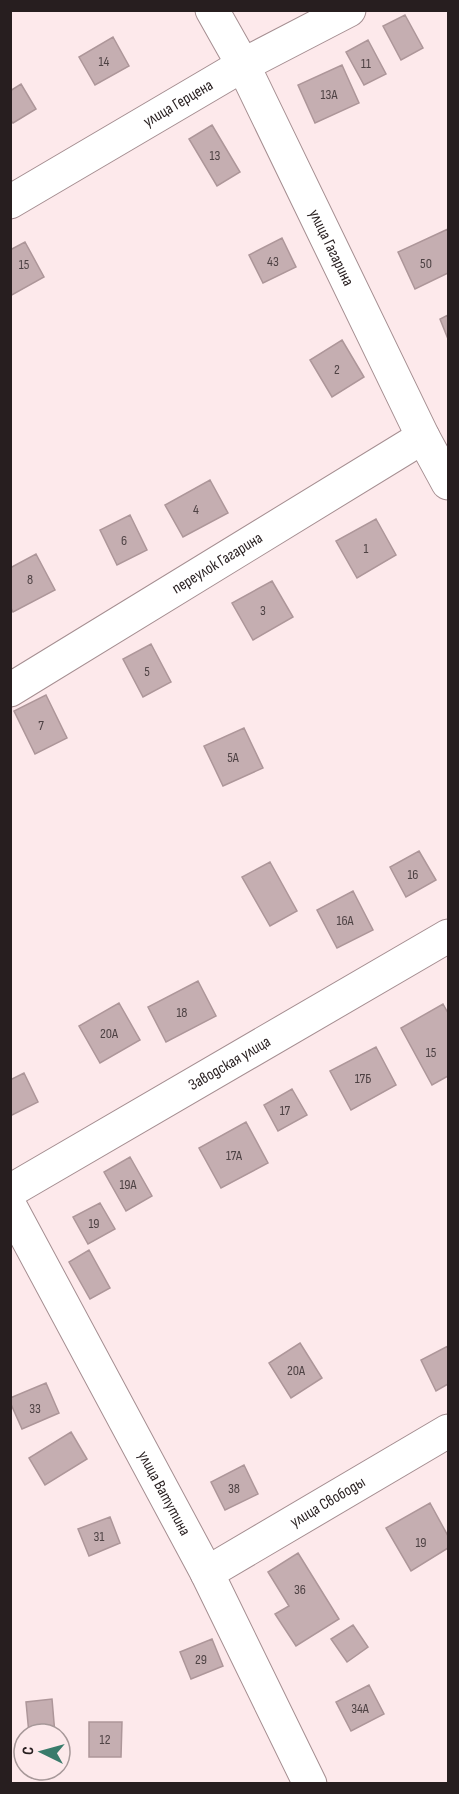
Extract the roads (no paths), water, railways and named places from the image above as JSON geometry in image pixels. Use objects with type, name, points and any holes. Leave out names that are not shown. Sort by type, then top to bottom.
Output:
[{"type":"street","name":"улица Гагарина","points":[[212,10],[243,65],[423,437],[448,483]]},
{"type":"street","name":"улица Герцена","points":[[10,202],[243,65],[349,10]]},
{"type":"street","name":"переулок Гагарина","points":[[10,690],[423,437]]},
{"type":"street","name":"Заводская улица","points":[[10,1191],[448,936]]},
{"type":"street","name":"улица Ватутина","points":[[10,1206],[207,1573],[310,1784]]},
{"type":"street","name":"улица Свободы","points":[[207,1573],[448,1431]]}]
